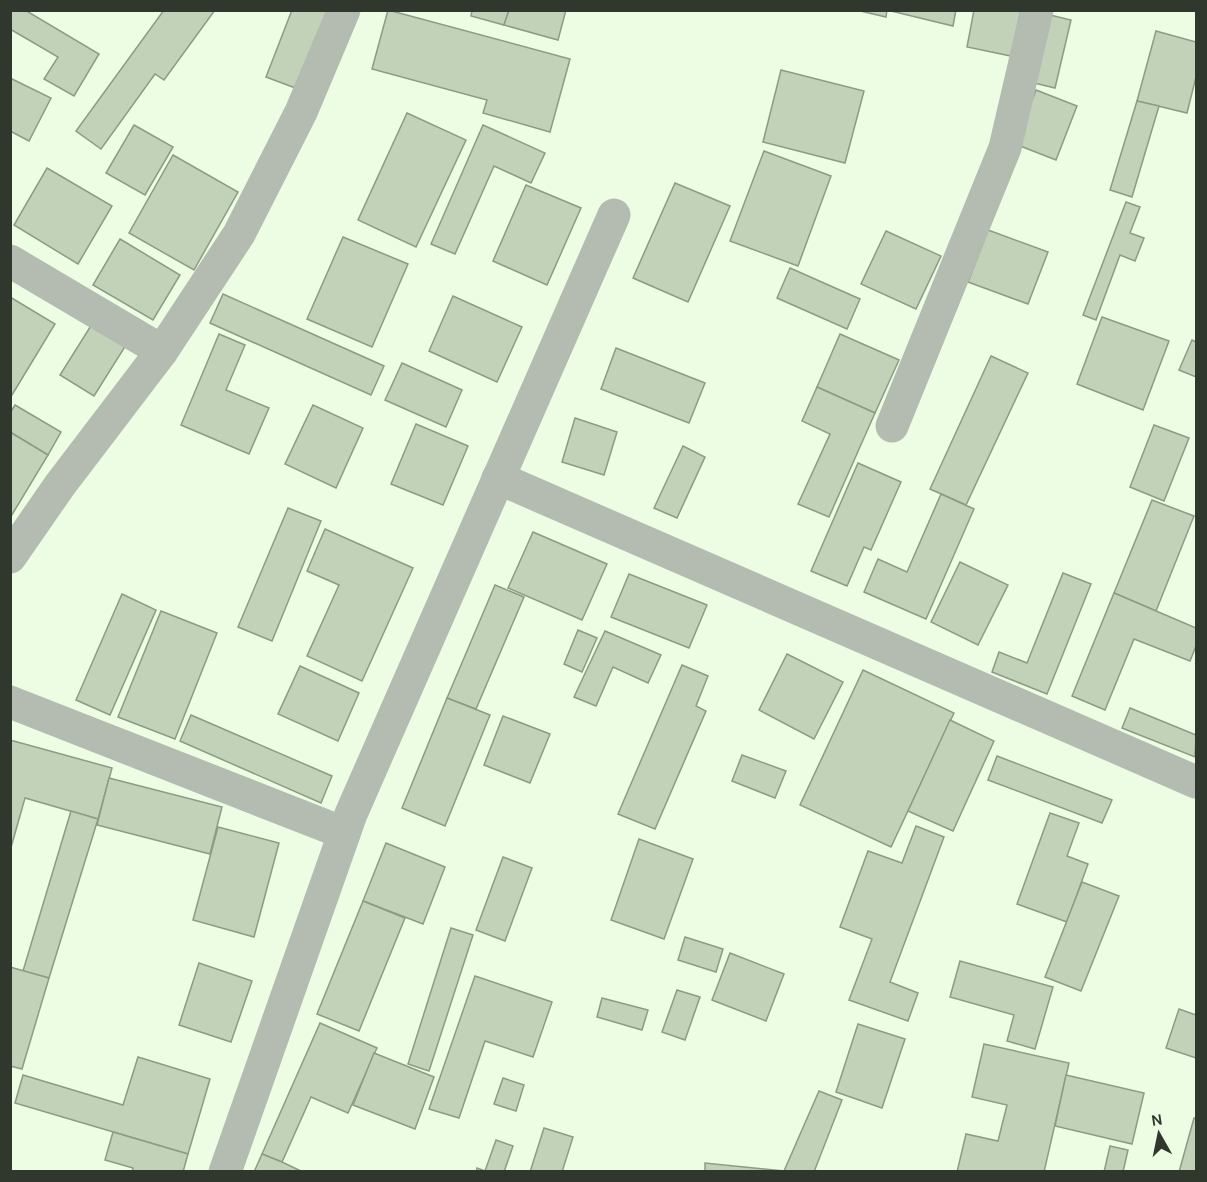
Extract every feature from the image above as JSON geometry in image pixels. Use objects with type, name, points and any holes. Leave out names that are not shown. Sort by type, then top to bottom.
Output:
[{"type":"street","points":[[10,557],[60,485],[162,351],[239,234],[301,112],[344,10]]},
{"type":"street","points":[[892,426],[1005,148],[1037,10]]},
{"type":"street","points":[[225,1172],[356,803],[614,215]]},
{"type":"street","points":[[10,261],[162,351]]},
{"type":"street","points":[[498,478],[1197,782]]},
{"type":"street","points":[[10,702],[344,833]]},
{"type":"building","points":[[10,10],[25,10],[99,54],[74,96],[44,79],[58,57],[10,29]]},
{"type":"building","points":[[164,10],[215,10],[164,80],[155,74],[101,149],[76,131]]},
{"type":"building","points":[[292,10],[329,10],[298,89],[266,77]]},
{"type":"building","points":[[388,10],[570,59],[550,132],[483,113],[487,100],[372,69]]},
{"type":"building","points":[[472,10],[509,10],[504,25],[471,16]]},
{"type":"building","points":[[509,10],[566,10],[558,40],[504,25]]},
{"type":"building","points":[[856,10],[887,10],[886,17]]},
{"type":"building","points":[[887,10],[956,10],[953,26]]},
{"type":"building","points":[[974,10],[1021,10],[1011,56],[967,47]]},
{"type":"building","points":[[1046,14],[1071,20],[1055,88],[1030,82]]},
{"type":"building","points":[[1156,31],[1196,42],[1196,77],[1187,113],[1137,101]]},
{"type":"building","points":[[781,70],[864,91],[845,163],[763,142]]},
{"type":"building","points":[[10,78],[51,98],[29,141],[10,131]]},
{"type":"building","points":[[1036,90],[1077,106],[1056,160],[1015,144]]},
{"type":"building","points":[[1137,101],[1159,106],[1132,197],[1110,190]]},
{"type":"building","points":[[407,113],[466,140],[416,247],[358,220]]},
{"type":"building","points":[[134,125],[173,147],[145,195],[106,173]]},
{"type":"building","points":[[483,125],[545,153],[531,183],[494,166],[455,254],[431,244]]},
{"type":"building","points":[[764,151],[831,176],[798,266],[730,241]]},
{"type":"building","points":[[173,155],[238,192],[194,270],[129,233]]},
{"type":"building","points":[[47,168],[112,206],[78,264],[14,225]]},
{"type":"building","points":[[675,183],[730,206],[688,302],[633,278]]},
{"type":"building","points":[[526,185],[581,208],[547,285],[493,261]]},
{"type":"building","points":[[1126,202],[1140,207],[1130,233],[1144,238],[1135,261],[1120,255],[1096,320],[1083,315]]},
{"type":"building","points":[[988,230],[1048,252],[1028,304],[968,282]]},
{"type":"building","points":[[886,231],[941,256],[916,309],[861,284]]},
{"type":"building","points":[[343,237],[408,264],[372,347],[307,319]]},
{"type":"building","points":[[120,239],[180,275],[153,320],[93,285]]},
{"type":"building","points":[[790,268],[860,299],[847,329],[777,298]]},
{"type":"building","points":[[223,294],[384,366],[371,395],[210,323]]},
{"type":"building","points":[[453,296],[522,327],[497,382],[429,351]]},
{"type":"building","points":[[10,297],[55,324],[12,395],[10,394]]},
{"type":"building","points":[[1102,317],[1169,341],[1143,410],[1077,384]]},
{"type":"building","points":[[92,324],[126,345],[94,396],[60,375]]},
{"type":"building","points":[[219,334],[245,345],[226,390],[269,408],[249,454],[181,425]]},
{"type":"building","points":[[840,334],[899,360],[875,413],[817,387]]},
{"type":"building","points":[[1192,340],[1196,342],[1196,377],[1179,370]]},
{"type":"building","points":[[616,348],[705,383],[689,423],[601,389]]},
{"type":"building","points":[[991,356],[1028,373],[966,505],[930,489]]},
{"type":"building","points":[[402,363],[462,390],[446,427],[385,400]]},
{"type":"building","points":[[817,387],[875,413],[829,517],[798,504],[830,434],[802,421]]},
{"type":"building","points":[[15,405],[61,432],[48,455],[10,432],[10,413]]},
{"type":"building","points":[[313,405],[363,428],[336,488],[285,464]]},
{"type":"building","points":[[575,418],[617,432],[604,475],[562,462]]},
{"type":"building","points":[[416,424],[468,446],[443,505],[391,484]]},
{"type":"building","points":[[1154,425],[1189,438],[1164,501],[1130,487]]},
{"type":"building","points":[[10,432],[48,455],[10,518]]},
{"type":"building","points":[[683,446],[705,457],[677,518],[654,508]]},
{"type":"building","points":[[858,463],[901,482],[871,550],[864,547],[847,586],[811,571]]},
{"type":"building","points":[[941,494],[974,509],[926,619],[864,592],[878,559],[907,572]]},
{"type":"building","points":[[1152,500],[1194,516],[1156,611],[1114,593]]},
{"type":"building","points":[[288,508],[321,521],[272,641],[238,627]]},
{"type":"building","points":[[325,529],[413,568],[362,681],[307,656],[339,585],[307,571]]},
{"type":"building","points":[[533,532],[607,564],[582,620],[508,588]]},
{"type":"building","points":[[960,562],[1008,585],[978,645],[931,622]]},
{"type":"building","points":[[1063,573],[1091,584],[1047,694],[992,672],[999,652],[1027,663]]},
{"type":"building","points":[[629,574],[707,605],[689,648],[611,617]]},
{"type":"building","points":[[495,585],[524,597],[476,709],[447,698]]},
{"type":"building","points":[[1114,593],[1196,628],[1196,646],[1190,661],[1134,639],[1105,710],[1072,696]]},
{"type":"building","points":[[122,594],[156,610],[110,715],[76,700]]},
{"type":"building","points":[[161,611],[217,633],[175,739],[118,717]]},
{"type":"building","points":[[578,630],[597,638],[582,672],[564,664]]},
{"type":"building","points":[[605,631],[661,655],[648,683],[613,667],[596,706],[574,697]]},
{"type":"building","points":[[787,654],[843,682],[814,739],[759,710]]},
{"type":"building","points":[[682,665],[708,676],[696,706],[706,711],[655,829],[618,814]]},
{"type":"building","points":[[300,666],[359,693],[338,741],[278,714]]},
{"type":"building","points":[[863,670],[954,713],[891,847],[800,805]]},
{"type":"building","points":[[447,698],[490,715],[445,826],[402,808]]},
{"type":"building","points":[[1130,708],[1196,735],[1195,757],[1122,728]]},
{"type":"building","points":[[191,715],[332,776],[321,803],[180,741]]},
{"type":"building","points":[[503,716],[550,734],[530,783],[484,765]]},
{"type":"building","points":[[950,720],[994,741],[953,831],[908,811]]},
{"type":"building","points":[[10,740],[112,768],[98,819],[25,798],[10,851]]},
{"type":"building","points":[[742,755],[786,771],[775,798],[732,781]]},
{"type":"building","points":[[997,756],[1112,800],[1102,823],[988,780]]},
{"type":"building","points":[[109,778],[222,807],[210,854],[97,825]]},
{"type":"building","points":[[71,811],[98,819],[49,978],[23,971]]},
{"type":"building","points":[[1050,813],[1079,823],[1067,856],[1088,864],[1067,922],[1017,904]]},
{"type":"building","points":[[916,826],[944,837],[890,982],[918,993],[908,1021],[849,1000],[872,939],[840,927],[868,851],[902,863]]},
{"type":"building","points":[[218,827],[279,843],[254,937],[193,920]]},
{"type":"building","points":[[639,839],[693,859],[664,939],[611,920]]},
{"type":"building","points":[[386,843],[445,867],[423,924],[363,901]]},
{"type":"building","points":[[503,857],[532,868],[505,941],[476,930]]},
{"type":"building","points":[[1082,882],[1119,896],[1081,991],[1045,977]]},
{"type":"building","points":[[363,901],[405,918],[359,1031],[317,1014]]},
{"type":"building","points":[[451,928],[473,935],[429,1071],[408,1064]]},
{"type":"building","points":[[685,937],[723,949],[716,972],[678,960]]},
{"type":"building","points":[[730,953],[784,974],[766,1021],[712,1000]]},
{"type":"building","points":[[960,961],[1053,987],[1035,1049],[1007,1041],[1014,1015],[950,997]]},
{"type":"building","points":[[199,963],[252,981],[231,1042],[179,1025]]},
{"type":"building","points":[[10,967],[49,978],[22,1069],[10,1066]]},
{"type":"building","points":[[475,976],[552,1002],[533,1057],[485,1041],[459,1118],[429,1109]]},
{"type":"building","points":[[677,990],[700,997],[685,1040],[662,1032]]},
{"type":"building","points":[[602,998],[648,1010],[642,1030],[597,1017]]},
{"type":"building","points":[[1179,1009],[1196,1015],[1196,1058],[1166,1048]]},
{"type":"building","points":[[320,1023],[377,1048],[348,1113],[311,1097],[282,1162],[262,1154]]},
{"type":"building","points":[[858,1024],[905,1039],[882,1108],[836,1092]]},
{"type":"building","points":[[984,1044],[1069,1063],[1044,1172],[957,1172],[966,1134],[998,1141],[1007,1105],[972,1097]]},
{"type":"building","points":[[374,1053],[434,1077],[415,1129],[353,1105]]},
{"type":"building","points":[[138,1057],[210,1079],[188,1154],[15,1103],[23,1075],[123,1105]]},
{"type":"building","points":[[1066,1075],[1144,1093],[1132,1144],[1055,1126]]},
{"type":"building","points":[[503,1078],[524,1085],[516,1111],[494,1104]]},
{"type":"building","points":[[819,1091],[842,1100],[814,1172],[705,1172],[705,1163],[784,1171]]},
{"type":"building","points":[[1194,1118],[1196,1118],[1196,1172],[1179,1172]]},
{"type":"building","points":[[544,1128],[573,1137],[562,1172],[530,1172]]},
{"type":"building","points":[[113,1132],[188,1154],[183,1172],[132,1172],[133,1168],[105,1160]]},
{"type":"building","points":[[496,1140],[513,1146],[504,1172],[476,1172],[477,1168],[485,1171]]},
{"type":"building","points":[[1110,1146],[1128,1150],[1123,1172],[1104,1172]]},
{"type":"building","points":[[262,1154],[282,1162],[303,1172],[254,1172]]}]
